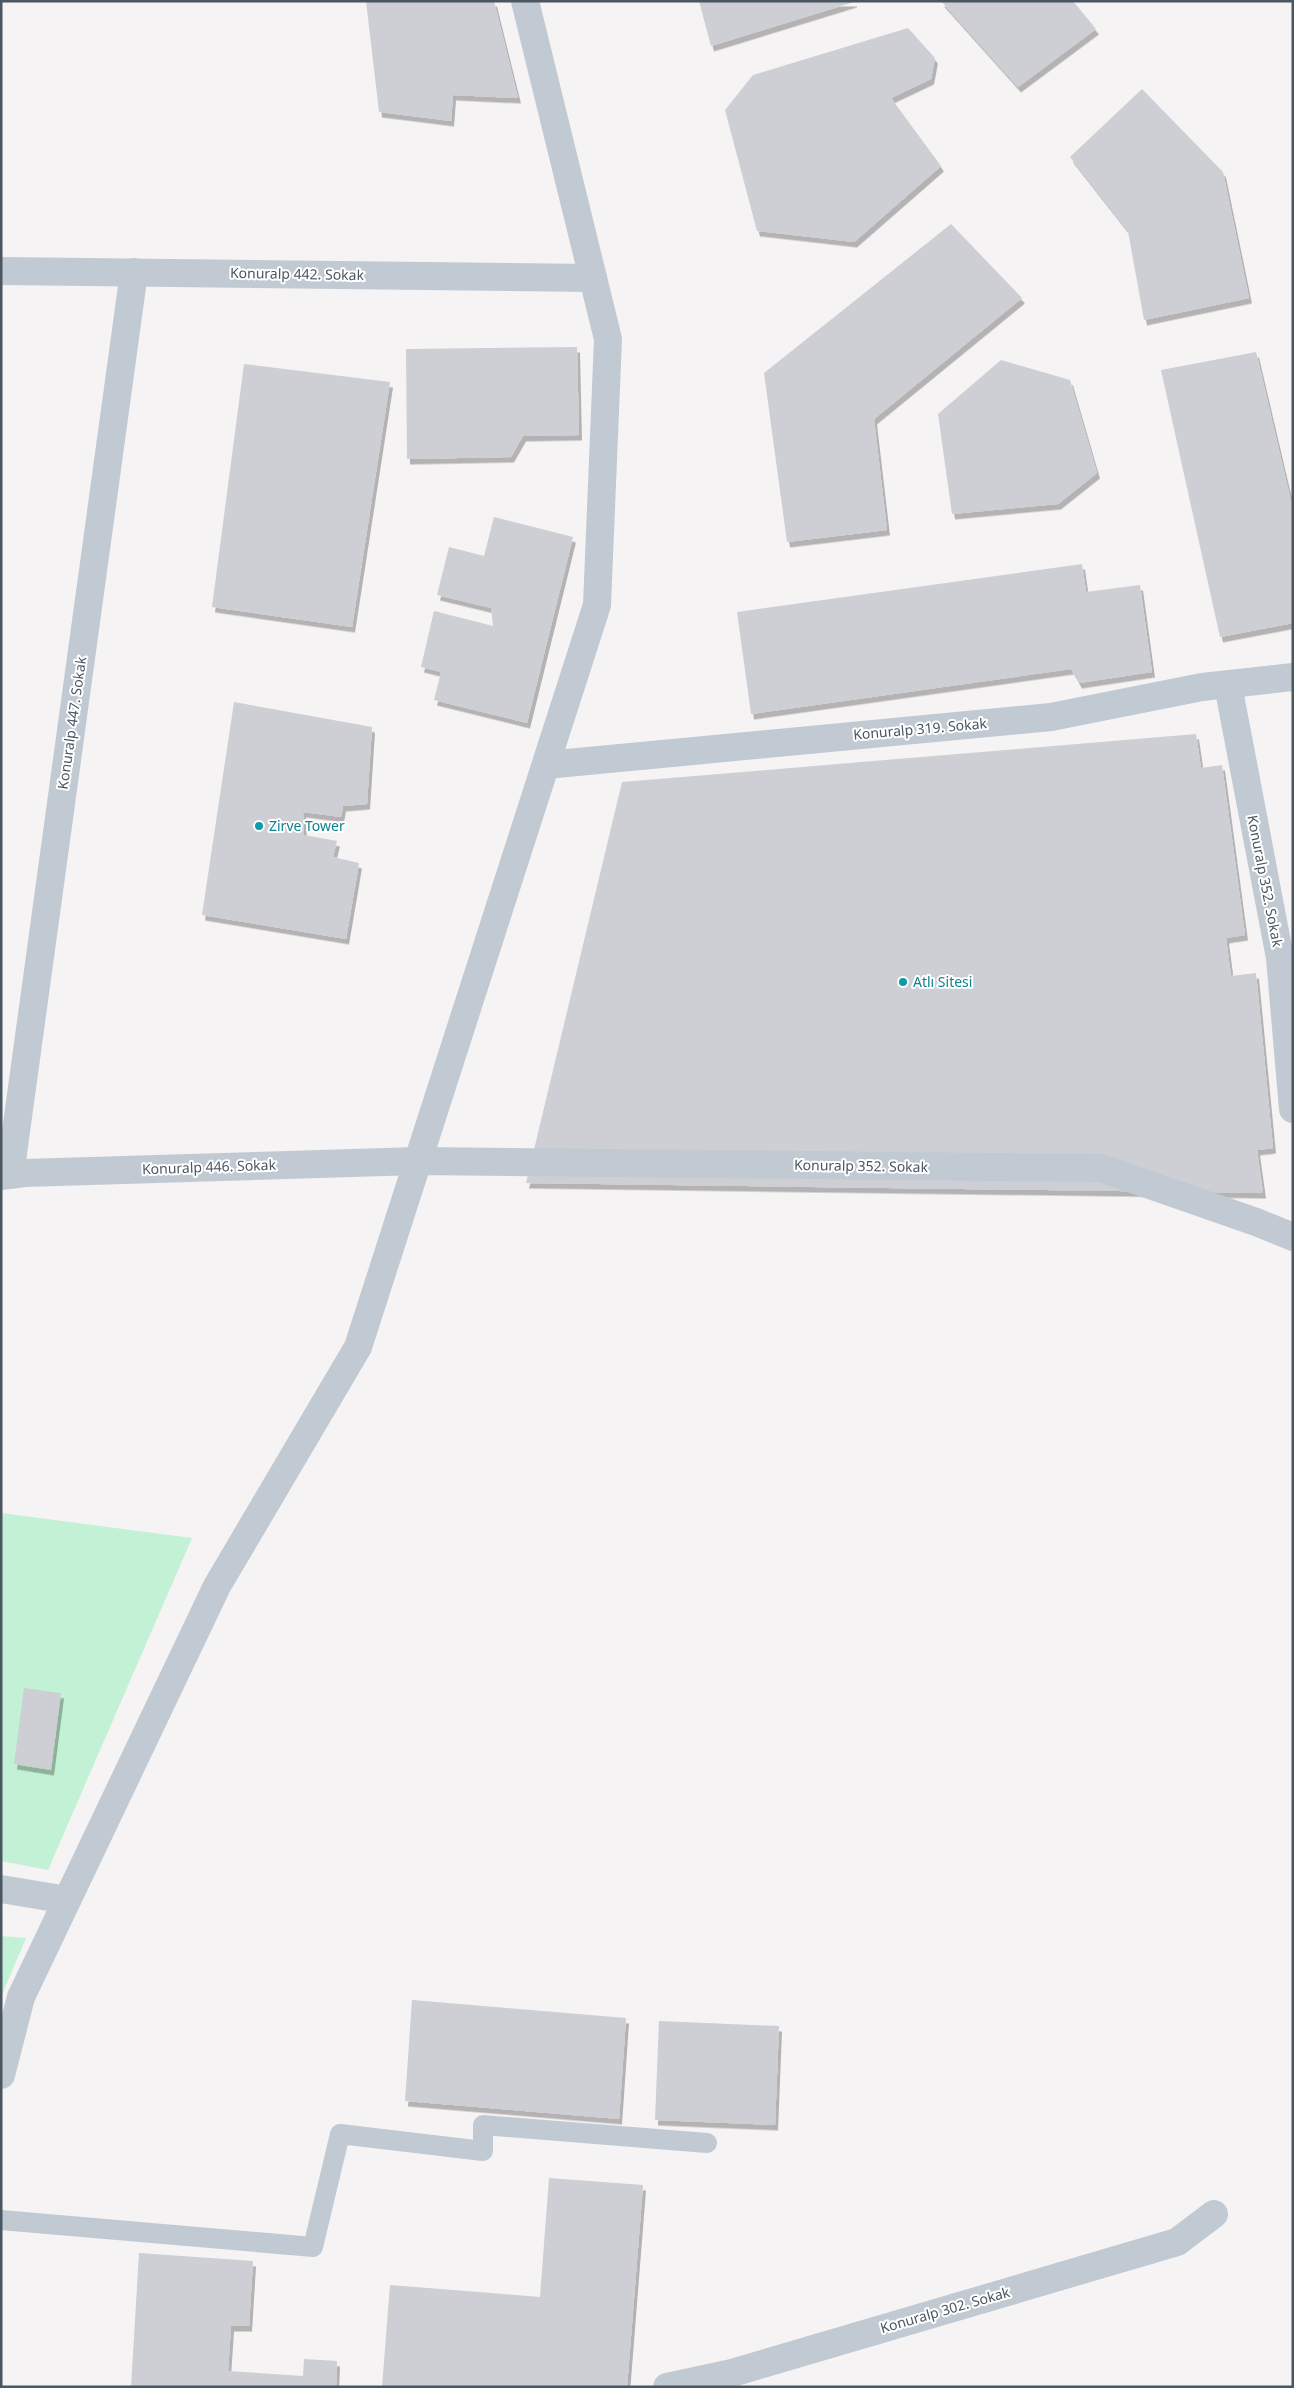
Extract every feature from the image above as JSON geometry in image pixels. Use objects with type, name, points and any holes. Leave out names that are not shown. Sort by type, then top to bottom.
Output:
[{"type":"street","points":[[1,2074],[21,1996],[217,1586],[358,1347],[597,605],[608,339],[525,1]]},
{"type":"street","name":"Konuralp 442. Sokak","points":[[1,271],[593,278]]},
{"type":"street","name":"Konuralp 447. Sokak","points":[[6,1175],[134,272]]},
{"type":"street","name":"Konuralp 319. Sokak","points":[[546,765],[1051,717],[1202,687],[1293,677]]},
{"type":"street","name":"Konuralp 352. Sokak","points":[[1228,685],[1280,958],[1293,1109]]},
{"type":"street","name":"Konuralp 446. Sokak","points":[[6,1175],[418,1161]]},
{"type":"street","name":"Konuralp 352. Sokak","points":[[418,1161],[1101,1168],[1256,1222],[1293,1237]]},
{"type":"street","points":[[1,1889],[67,1900]]},
{"type":"street","name":"Konuralp 302. Sokak","points":[[667,2387],[732,2373],[1177,2242],[1214,2214]]},
{"type":"lane","points":[[1,2220],[313,2247],[340,2134],[483,2151],[483,2126],[707,2143]]},
{"type":"green space","points":[[1,1513],[192,1538],[48,1870],[1,1861]]},
{"type":"green space","points":[[1,1936],[26,1938],[1,1997]]},
{"type":"building","points":[[366,1],[494,1],[518,98],[453,95],[451,121],[379,112]]},
{"type":"building","points":[[699,1],[854,1],[854,2],[711,46]]},
{"type":"building","points":[[941,1],[1073,1],[1096,29],[1018,87]]},
{"type":"building","points":[[908,28],[935,58],[931,79],[891,98],[941,166],[854,242],[757,231],[725,110],[753,75]]},
{"type":"building","points":[[1142,89],[1223,172],[1249,298],[1144,320],[1128,231],[1070,157]]},
{"type":"building","points":[[951,224],[1022,298],[874,419],[887,530],[787,542],[764,373]]},
{"type":"building","points":[[577,347],[579,435],[523,436],[511,457],[407,459],[406,349]]},
{"type":"building","points":[[1256,352],[1293,510],[1293,623],[1220,637],[1161,370]]},
{"type":"building","points":[[1001,360],[1070,380],[1097,473],[1058,504],[952,514],[938,414]]},
{"type":"building","points":[[244,364],[390,382],[352,627],[212,607]]},
{"type":"building","points":[[494,517],[573,537],[527,723],[434,700],[441,672],[421,667],[434,611],[493,626],[491,608],[437,595],[449,547],[484,556]]},
{"type":"building","points":[[1082,564],[1086,592],[1140,585],[1152,672],[1079,683],[1071,669],[751,714],[737,612]]},
{"type":"building","name":"Zirve Tower","points":[[234,702],[372,727],[367,804],[343,806],[341,817],[303,812],[304,835],[337,841],[333,857],[359,863],[346,939],[202,915]]},
{"type":"building","name":"Atlı Sitesi","points":[[1196,734],[1201,768],[1222,765],[1245,935],[1226,938],[1231,976],[1256,973],[1273,1148],[1257,1150],[1263,1193],[526,1183],[622,782]]},
{"type":"building","points":[[24,1688],[61,1693],[51,1770],[14,1764]]},
{"type":"building","points":[[412,2000],[626,2018],[619,2119],[405,2101]]},
{"type":"building","points":[[659,2021],[779,2026],[775,2125],[655,2120]]},
{"type":"building","points":[[549,2178],[643,2185],[627,2387],[382,2387],[390,2285],[540,2297]]},
{"type":"building","points":[[139,2253],[253,2261],[249,2326],[231,2326],[228,2371],[303,2376],[304,2359],[337,2361],[336,2387],[131,2387]]},
{"type":"place","name":"Zirve Tower","points":[[259,826]]},
{"type":"place","name":"Atlı Sitesi","points":[[903,982]]}]
